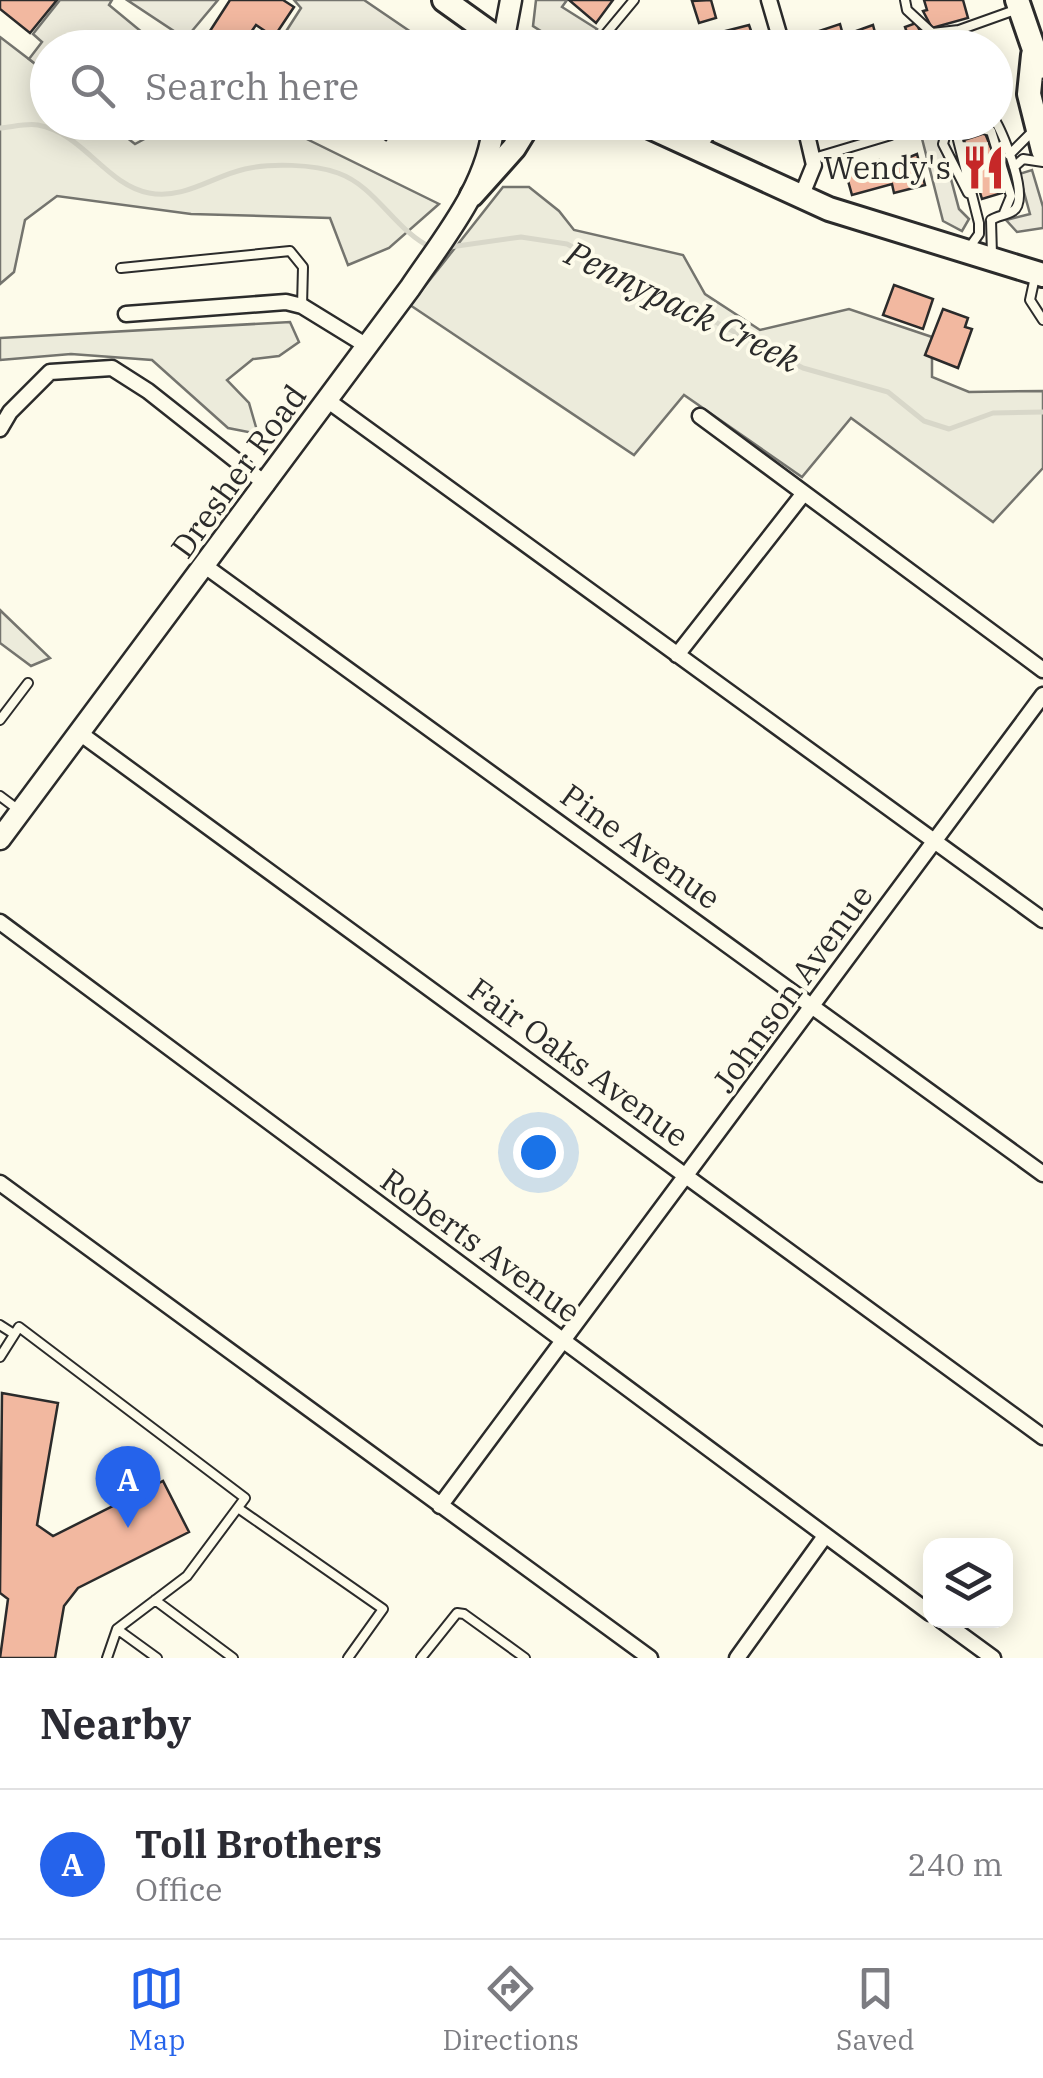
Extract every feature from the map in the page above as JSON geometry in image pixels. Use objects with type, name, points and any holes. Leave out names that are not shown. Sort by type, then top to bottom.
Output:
[{"type":"main road","points":[[444,0],[484,30]]},
{"type":"main road","points":[[508,30],[512,0]]},
{"type":"main road","points":[[1018,4],[1040,60],[1030,94],[1043,150]]},
{"type":"main road","name":"Dresher Road","points":[[0,839],[410,288],[468,202],[486,165],[491,140]]},
{"type":"main road","points":[[468,202],[516,140]]},
{"type":"main road","points":[[675,140],[802,197],[1039,274]]},
{"type":"street","points":[[769,0],[777,30]]},
{"type":"street","points":[[802,197],[814,158],[809,140]]},
{"type":"street","points":[[126,314],[286,302],[302,306],[367,346]]},
{"type":"street","points":[[0,430],[10,412],[50,372],[112,368],[267,485]]},
{"type":"street","points":[[327,400],[1043,920]]},
{"type":"street","points":[[700,416],[1043,670]]},
{"type":"street","points":[[677,656],[804,492]]},
{"type":"street","name":"Pine Avenue","points":[[205,566],[815,1004],[1043,1174]]},
{"type":"street","name":"Johnson Avenue","points":[[440,1506],[690,1175],[1043,694]]},
{"type":"street","name":"Fair Oaks Avenue","points":[[81,734],[690,1175],[1043,1438]]},
{"type":"street","name":"Roberts Avenue","points":[[0,922],[923,1608]]},
{"type":"street","points":[[0,1183],[650,1658]]},
{"type":"street","points":[[737,1658],[825,1536]]},
{"type":"street","points":[[952,1628],[993,1658]]},
{"type":"lane","points":[[609,30],[634,0]]},
{"type":"lane","points":[[905,0],[908,10],[929,30]]},
{"type":"lane","points":[[958,30],[1018,4]]},
{"type":"lane","points":[[1009,155],[1037,127]]},
{"type":"lane","points":[[699,152],[707,140]]},
{"type":"lane","points":[[814,158],[874,140]]},
{"type":"lane","points":[[944,140],[971,196]]},
{"type":"lane","points":[[958,140],[979,234],[966,252]]},
{"type":"lane","points":[[994,140],[1011,196],[1004,213]]},
{"type":"lane","points":[[990,220],[1014,211],[1020,200],[1014,167],[1003,140]]},
{"type":"lane","points":[[1014,167],[1023,159],[1043,162]]},
{"type":"lane","points":[[976,212],[990,220]]},
{"type":"lane","points":[[990,220],[993,260]]},
{"type":"lane","points":[[121,268],[290,251],[303,268],[302,306]]},
{"type":"lane","points":[[1039,274],[1030,300],[1043,320]]},
{"type":"lane","points":[[0,720],[28,684]]},
{"type":"lane","points":[[0,796],[21,812]]},
{"type":"lane","points":[[0,1324],[14,1334]]},
{"type":"lane","points":[[0,1357],[19,1326],[245,1498],[187,1576],[117,1629],[107,1658]]},
{"type":"lane","points":[[238,1508],[383,1610],[348,1658]]},
{"type":"lane","points":[[155,1600],[233,1658]]},
{"type":"lane","points":[[421,1658],[457,1613],[464,1614],[525,1658]]},
{"type":"lane","points":[[117,1629],[157,1658]]},
{"type":"shaded area","points":[[60,0],[112,0],[109,5],[139,30],[36,30]]},
{"type":"shaded area","points":[[127,0],[218,0],[193,30],[172,30]]},
{"type":"shaded area","points":[[294,0],[364,0],[408,30],[287,30],[301,8]]},
{"type":"shaded area","points":[[536,0],[567,0],[562,7],[597,29],[539,30],[533,26]]},
{"type":"shaded area","points":[[0,37],[30,60],[30,140],[130,140],[135,144],[142,140],[309,140],[439,204],[389,248],[348,265],[330,218],[191,214],[57,196],[25,220],[14,272],[0,284]]},
{"type":"shaded area","points":[[922,140],[941,140],[959,209],[969,219],[962,231],[943,221]]},
{"type":"shaded area","points":[[1032,170],[1043,207],[1043,228],[1017,232],[1006,220],[1030,214],[1019,174]]},
{"type":"shaded area","points":[[503,187],[529,187],[559,211],[574,230],[683,255],[705,294],[760,330],[849,309],[932,337],[932,377],[969,392],[1043,391],[1043,468],[993,522],[851,418],[802,477],[684,395],[634,455],[410,305]]},
{"type":"shaded area","points":[[290,322],[299,342],[279,356],[253,359],[227,380],[249,403],[258,434],[228,428],[152,360],[71,354],[0,360],[0,338]]},
{"type":"shaded area","points":[[0,610],[50,658],[31,666],[0,643]]},
{"type":"building","points":[[0,0],[57,0],[30,33],[0,9]]},
{"type":"building","points":[[230,0],[283,0],[294,7],[279,30],[264,30],[256,25],[253,30],[211,30]]},
{"type":"building","points":[[569,0],[613,0],[596,23]]},
{"type":"building","points":[[711,0],[716,18],[699,23],[692,1]]},
{"type":"building","points":[[924,0],[963,0],[968,18],[932,28],[923,11],[927,10]]},
{"type":"building","points":[[916,23],[920,30],[906,30],[905,27]]},
{"type":"building","name":"Wendy's","points":[[964,140],[988,140],[1002,175],[997,175],[1002,193],[982,199]]},
{"type":"building","points":[[917,154],[925,185],[894,193],[892,184],[852,195],[845,170],[879,160],[881,169]]},
{"type":"building","points":[[894,285],[933,299],[923,329],[883,315]]},
{"type":"building","points":[[943,309],[968,318],[965,327],[972,329],[958,368],[925,355]]},
{"type":"building","points":[[2,1393],[58,1403],[37,1525],[53,1536],[163,1481],[189,1532],[78,1588],[64,1606],[55,1658],[0,1658],[8,1599],[0,1593]]},
{"type":"waterway","name":"Pennypack Creek","points":[[0,128],[30,125]]},
{"type":"waterway","name":"Pennypack Creek","points":[[71,140],[120,180],[149,193],[174,193],[255,167],[292,165],[328,170],[364,188],[407,231],[432,248]]},
{"type":"waterway","name":"Pennypack Creek","points":[[443,248],[521,237],[567,244],[803,368],[888,392],[924,421],[949,429],[993,413],[1043,412]]},
{"type":"place","name":"Wendy's","points":[[984,167]]},
{"type":"place","name":"Toll Brothers","points":[[128,1528]]}]
